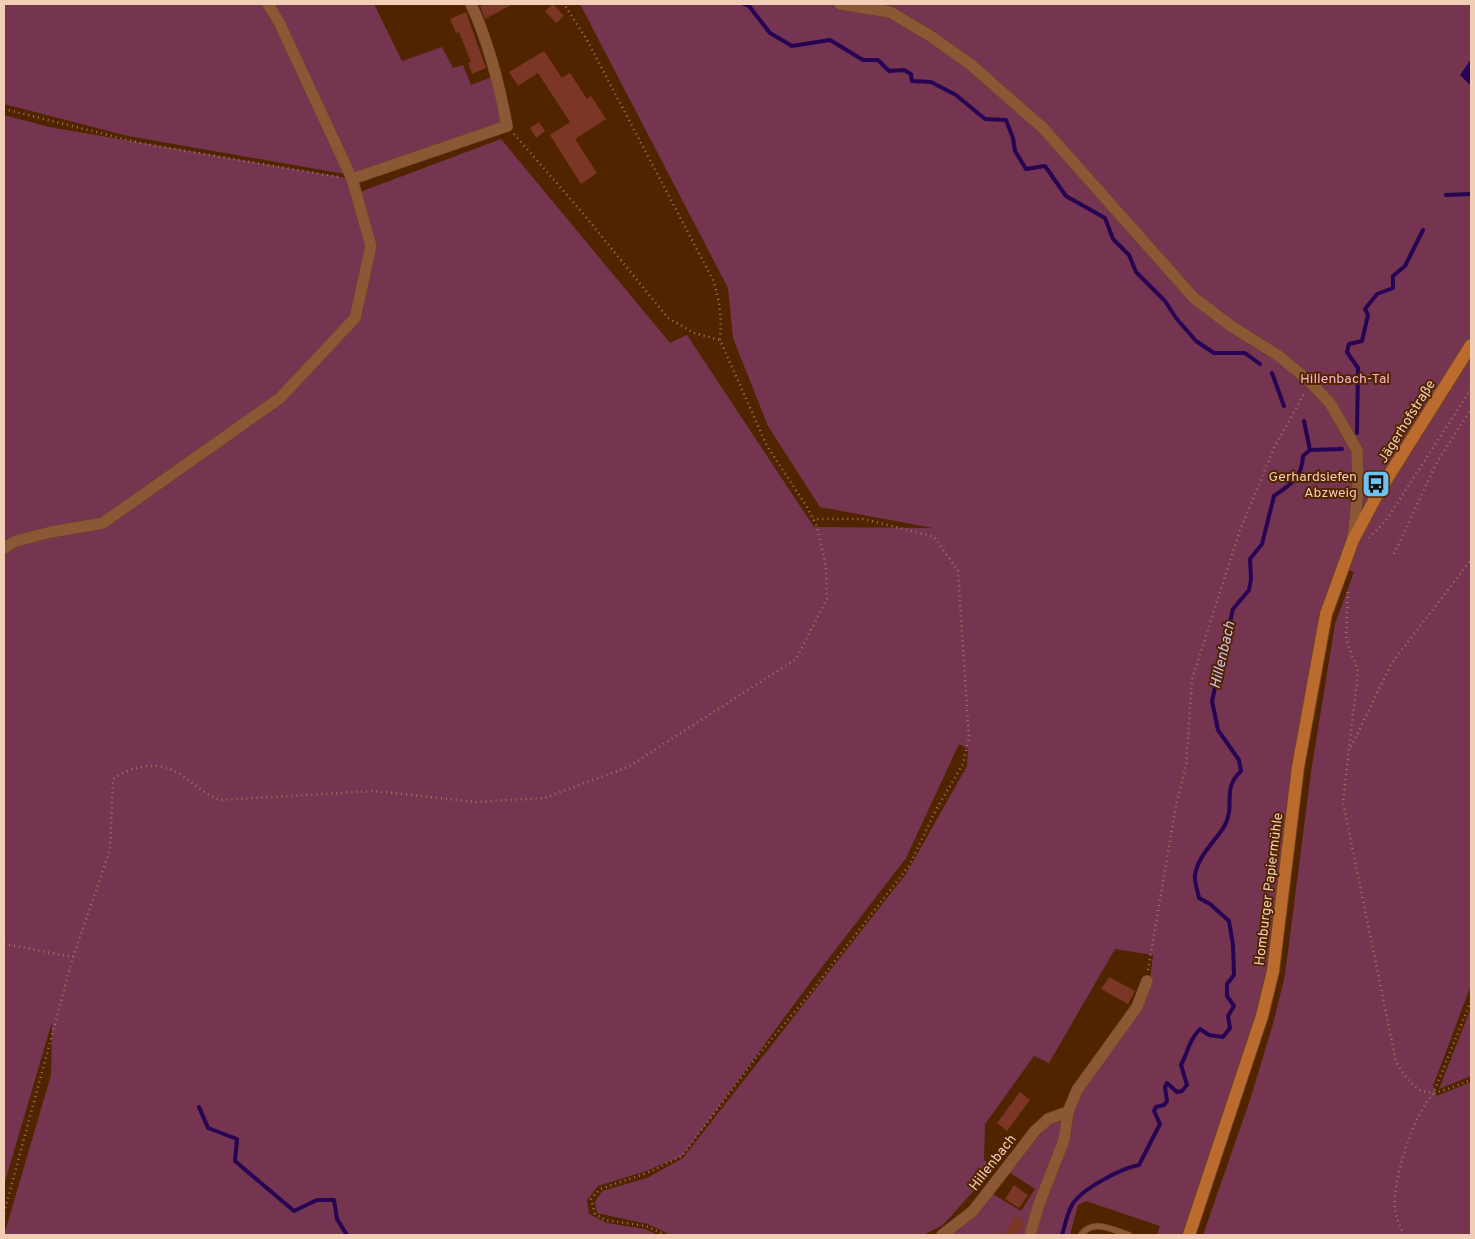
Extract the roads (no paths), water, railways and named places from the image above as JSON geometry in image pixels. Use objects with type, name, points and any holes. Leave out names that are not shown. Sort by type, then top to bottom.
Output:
[{"type":"main road","name":"Jägerhofstraße","points":[[1353,540],[1378,493],[1471,345]]},
{"type":"main road","name":"Homburger Papiermühle","points":[[1189,1235],[1262,1016],[1273,971],[1298,767],[1326,614],[1353,540]]},
{"type":"street","points":[[4,548],[16,541],[51,532],[103,523],[280,398],[355,318],[372,246],[352,179],[279,22],[268,4]]},
{"type":"street","points":[[352,179],[507,126],[498,80],[483,29],[471,4]]},
{"type":"street","points":[[840,4],[890,12],[929,35],[970,64],[1043,128],[1194,298],[1231,326],[1279,356],[1309,381],[1330,403],[1357,450],[1358,490],[1353,540]]},
{"type":"street","points":[[1030,1235],[1039,1204],[1064,1140],[1068,1112],[1077,1090],[1138,1006],[1147,981]]},
{"type":"street","name":"Hillenbach","points":[[942,1235],[973,1211],[1035,1131],[1048,1119],[1068,1112]]},
{"type":"lane","points":[[1081,1235],[1092,1226],[1103,1226],[1129,1235]]},
{"type":"waterway","points":[[744,4],[749,6],[770,33],[792,46],[830,40],[863,60],[878,60],[889,71],[904,70],[911,74],[912,81],[931,82],[956,95],[985,119],[1006,120],[1013,138],[1015,151],[1026,169],[1045,166],[1066,196],[1105,218],[1113,239],[1129,255],[1136,272],[1165,301],[1176,318],[1196,341],[1214,353],[1245,353],[1260,364]]},
{"type":"waterway","name":"Hillenbach","points":[[1446,195],[1471,194]]},
{"type":"waterway","name":"Hillenbach","points":[[1357,433],[1358,368],[1347,352],[1349,344],[1362,341],[1368,315],[1365,309],[1377,294],[1393,288],[1393,276],[1405,266],[1423,230]]},
{"type":"waterway","points":[[1272,373],[1284,406]]},
{"type":"waterway","points":[[1304,421],[1310,450]]},
{"type":"waterway","name":"Hillenbach","points":[[1062,1235],[1072,1205],[1084,1192],[1102,1180],[1139,1165],[1160,1124],[1154,1111],[1156,1107],[1164,1105],[1167,1101],[1165,1087],[1167,1083],[1177,1092],[1182,1091],[1187,1085],[1181,1065],[1191,1042],[1200,1029],[1209,1035],[1223,1037],[1230,1028],[1228,1016],[1234,1006],[1227,996],[1227,984],[1234,975],[1233,945],[1229,921],[1210,904],[1199,898],[1195,878],[1203,855],[1225,825],[1228,817],[1232,784],[1241,771],[1239,760],[1218,730],[1212,701],[1233,609],[1249,590],[1251,579],[1250,559],[1262,544],[1274,496],[1286,488],[1298,475],[1303,456],[1310,450],[1342,449]]},
{"type":"waterway","points":[[199,1107],[208,1128],[237,1139],[235,1161],[294,1211],[317,1200],[334,1200],[337,1219],[347,1235]]},
{"type":"place","name":"Gerhardsiefen Abzweig","points":[[1376,484]]},
{"type":"park label","name":"Hillenbach-Tal","points":[[1345,378]]}]
